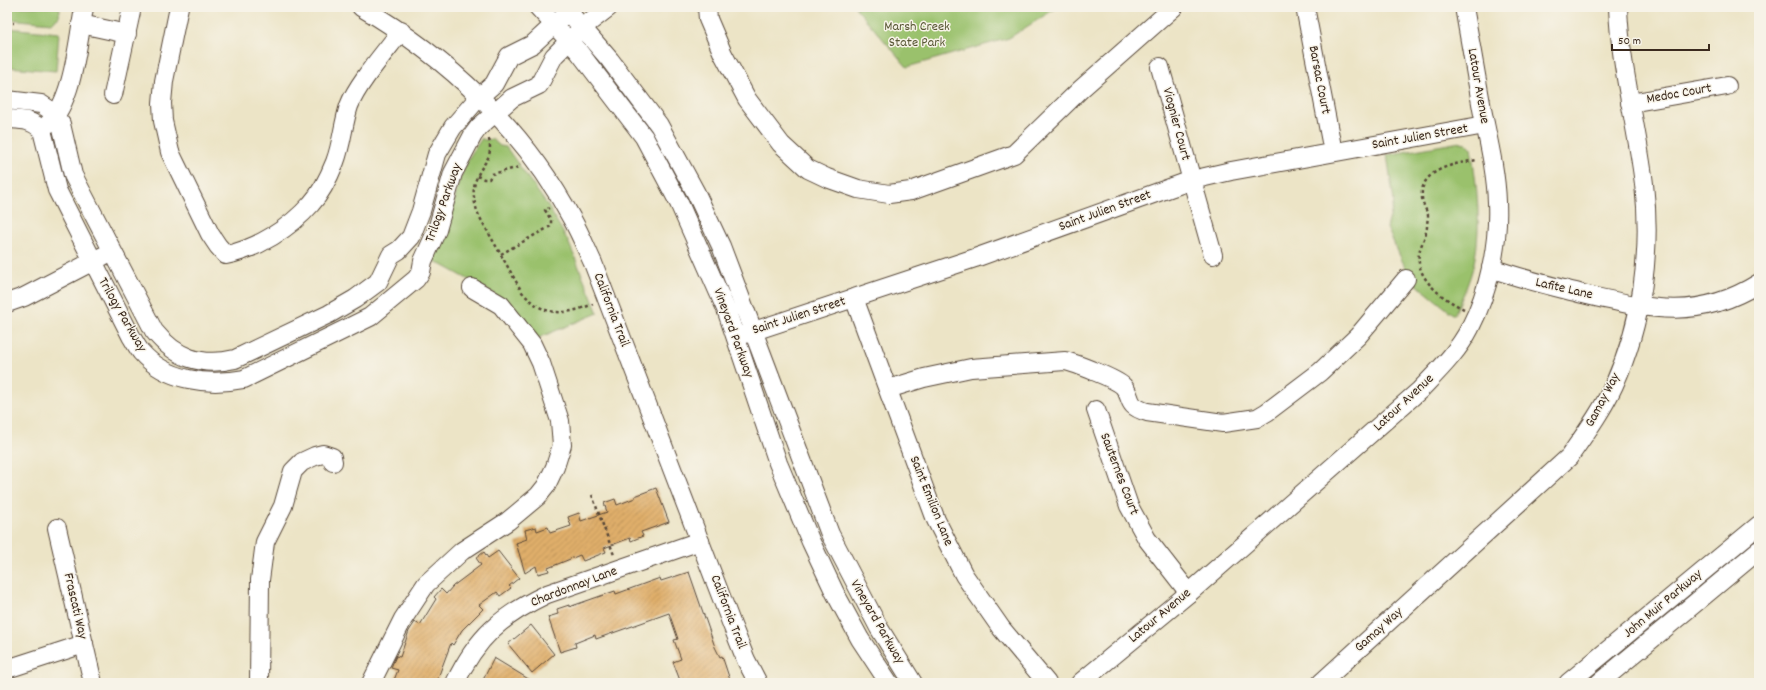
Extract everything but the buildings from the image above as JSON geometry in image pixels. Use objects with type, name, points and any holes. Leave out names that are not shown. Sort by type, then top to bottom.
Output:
[{"type":"street","points":[[179,7],[164,81],[162,103],[163,121],[170,152],[210,234],[226,255],[241,252],[256,245],[290,224],[311,204],[326,183],[335,161],[344,133],[350,106],[357,91],[401,31]]},
{"type":"street","name":"California Trail","points":[[361,7],[401,31],[458,77],[479,97],[531,156],[572,218],[590,257],[746,660],[758,683]]},
{"type":"street","name":"Vineyard Parkway","points":[[538,7],[596,73],[644,138],[679,203],[702,253],[736,337],[778,463],[811,542],[835,593],[860,639],[889,683]]},
{"type":"street","name":"Trilogy Parkway","points":[[42,130],[56,190],[92,262],[141,352],[150,361],[181,378],[216,383],[244,379],[370,317],[416,279],[421,272],[423,261],[437,230],[458,163],[479,127],[512,98],[539,85],[544,79],[550,61],[583,27],[609,7]]},
{"type":"street","points":[[705,11],[723,54],[747,99],[781,144],[808,169],[827,178],[858,189],[889,194],[911,191],[1014,154],[1081,89],[1174,7]]},
{"type":"street","name":"Barsac Court","points":[[1305,7],[1333,152]]},
{"type":"street","name":"Latour Avenue","points":[[1080,683],[1190,593],[1420,390],[1442,367],[1470,329],[1491,268],[1495,242],[1497,202],[1492,158],[1464,7]]},
{"type":"street","name":"Gamay Way","points":[[1321,683],[1569,457],[1614,386],[1639,307],[1642,292],[1647,228],[1644,183],[1621,50],[1618,7]]},
{"type":"street","name":"Vineyard Parkway","points":[[568,9],[610,60],[659,125],[696,193],[721,246],[830,534],[879,628],[913,683]]},
{"type":"street","name":"Trilogy Parkway","points":[[7,100],[41,104],[56,117],[61,124],[72,175],[111,252],[154,331],[170,348],[192,360],[203,362],[224,362],[235,359],[329,314],[372,287],[382,275],[391,255],[399,250],[411,237],[421,211],[437,154],[453,127],[479,97],[494,84],[509,56],[533,44],[555,25],[568,9]]},
{"type":"street","points":[[112,95],[131,12]]},
{"type":"street","points":[[7,119],[35,123],[42,130],[56,117],[66,95],[81,23],[125,40]]},
{"type":"street","name":"Viognier Court","points":[[1160,67],[1213,255]]},
{"type":"street","name":"Medoc Court","points":[[1630,103],[1727,86]]},
{"type":"street","name":"Saint Julien Street","points":[[736,337],[975,258],[1192,180],[1231,171],[1485,125]]},
{"type":"street","points":[[7,303],[24,297],[111,252]]},
{"type":"street","name":"Lafite Lane","points":[[1491,268],[1520,279],[1639,307],[1683,309],[1708,306],[1742,294],[1759,283]]},
{"type":"street","points":[[384,269],[390,282],[397,288],[404,290]]},
{"type":"street","points":[[888,389],[924,378],[971,368],[1065,361],[1076,363],[1123,386],[1131,403],[1136,409],[1223,423],[1257,418],[1291,396],[1320,372],[1358,336],[1406,278]]},
{"type":"street","points":[[371,683],[402,618],[426,584],[462,551],[508,521],[538,496],[546,486],[562,445],[560,421],[541,363],[532,344],[501,305],[472,288]]},
{"type":"street","name":"Saint Emilion Lane","points":[[854,298],[936,520],[964,575],[1001,628],[1047,683]]},
{"type":"street","name":"Sauternes Court","points":[[1096,410],[1129,506],[1147,539],[1190,593]]},
{"type":"street","points":[[259,683],[260,580],[265,542],[283,506],[292,471],[302,462],[323,454],[332,458],[333,462]]},
{"type":"street","name":"John Muir Parkway","points":[[1568,683],[1759,524]]},
{"type":"street","name":"Frascati Way","points":[[57,528],[93,683]]},
{"type":"street","name":"Chardonnay Lane","points":[[456,683],[477,644],[505,618],[528,603],[547,594],[700,541]]},
{"type":"street","name":"John Muir Parkway","points":[[1600,683],[1759,550]]},
{"type":"street","points":[[7,669],[84,644]]},
{"type":"path","points":[[7,23],[14,23]]},
{"type":"path","points":[[489,136],[489,159],[477,176],[474,191],[475,206],[479,216],[522,292],[530,301],[541,309],[565,313],[580,309],[606,298]]},
{"type":"path","points":[[477,176],[484,179],[489,179],[492,174],[516,168],[531,156]]},
{"type":"path","points":[[1475,315],[1451,301],[1428,284],[1422,275],[1419,264],[1419,252],[1427,235],[1428,215],[1422,197],[1429,177],[1438,170],[1456,164],[1492,158]]},
{"type":"path","points":[[501,254],[551,226],[551,220],[545,210],[560,200]]},
{"type":"path","points":[[592,495],[619,569]]},
{"type":"green space","points":[[7,7],[60,7],[59,17],[52,23],[7,19]]},
{"type":"green space","name":"Marsh Creek State Park","points":[[855,7],[1058,7],[1009,38],[907,67]]},
{"type":"green space","points":[[7,28],[59,33],[56,71],[7,67]]},
{"type":"green space","points":[[482,138],[484,140],[492,139],[500,146],[506,147],[548,206],[568,241],[598,313],[536,339],[493,293],[433,260],[452,212],[459,181],[470,156]]},
{"type":"green space","points":[[1460,142],[1466,143],[1471,148],[1477,191],[1478,234],[1472,270],[1466,289],[1454,315],[1411,280],[1387,228],[1394,202],[1387,155]]}]
